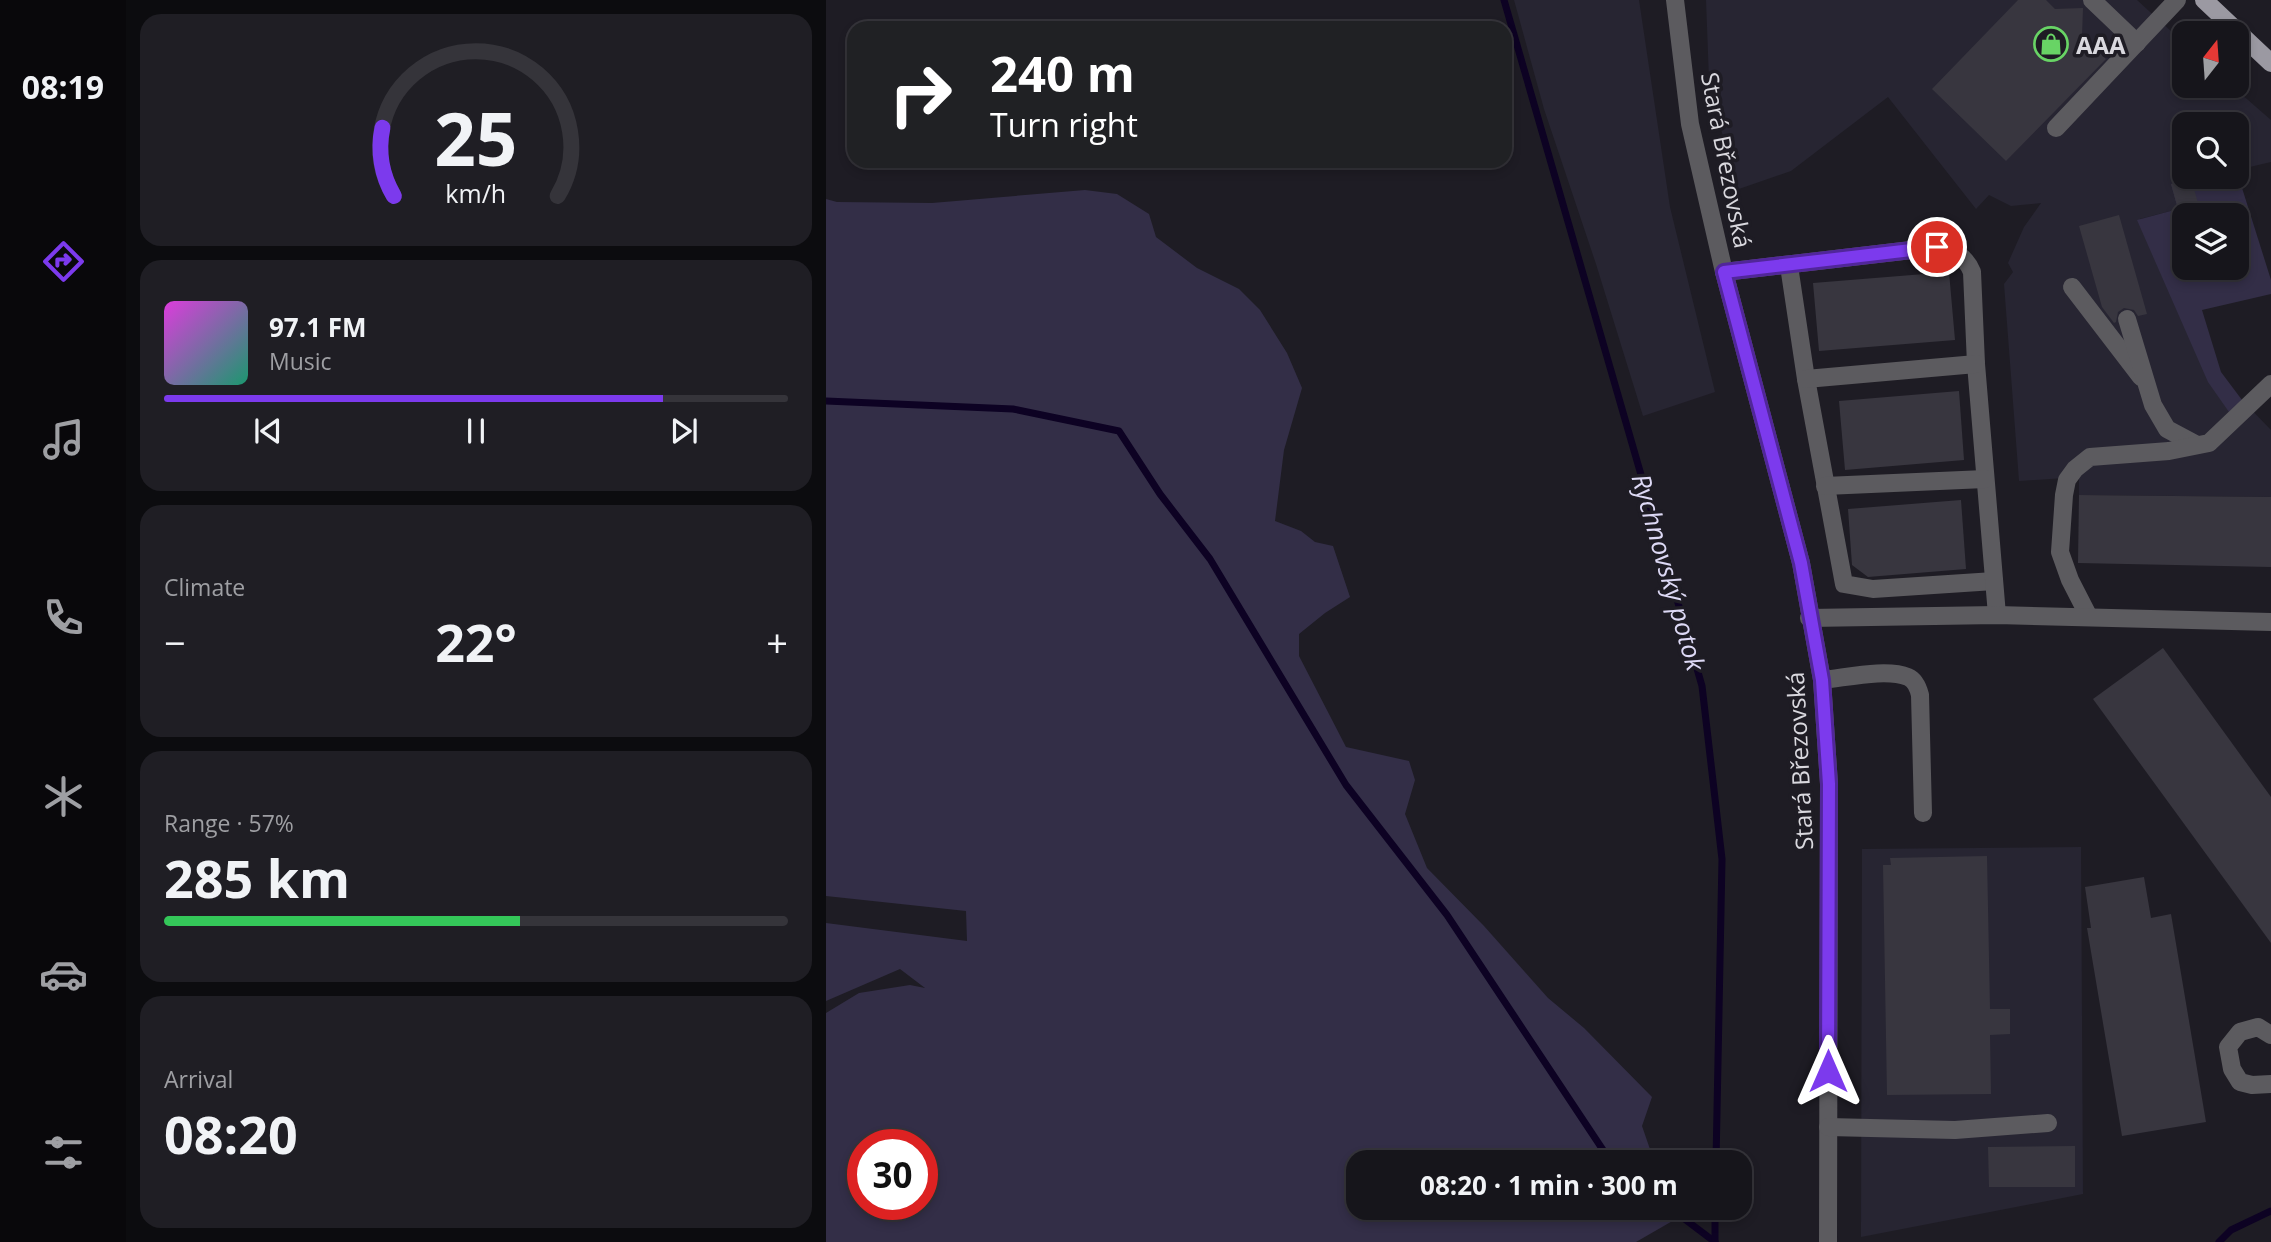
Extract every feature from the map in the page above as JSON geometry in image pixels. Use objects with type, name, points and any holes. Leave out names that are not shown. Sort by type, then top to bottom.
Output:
[{"type":"main road","points":[[2204,0],[2271,63]]},
{"type":"street","name":"Stará Březovská","points":[[1675,0],[1690,124],[1724,272],[1801,563],[1822,680],[1829,784],[1828,1242]]},
{"type":"street","points":[[2092,0],[2137,43]]},
{"type":"street","points":[[2056,128],[2177,0]]},
{"type":"street","points":[[1724,272],[1937,247],[1950,249],[1968,261],[1972,272],[1976,364],[1997,615]]},
{"type":"street","points":[[1789,266],[1806,379],[1844,584],[1873,589],[1994,581]]},
{"type":"street","points":[[2072,287],[2147,386]]},
{"type":"street","points":[[2127,319],[2153,405],[2167,429],[2197,445]]},
{"type":"street","points":[[1806,379],[1976,364]]},
{"type":"street","points":[[2089,617],[2070,580],[2060,552],[2067,480],[2075,469],[2090,457],[2169,451],[2210,443],[2271,384]]},
{"type":"street","points":[[1825,486],[1985,479]]},
{"type":"street","points":[[1809,618],[1997,615],[2271,622]]},
{"type":"street","points":[[1822,680],[1895,674],[1910,677],[1917,685],[1920,695],[1923,813]]},
{"type":"street","points":[[2271,1035],[2258,1027],[2241,1032],[2228,1047],[2232,1069],[2240,1082],[2252,1085],[2271,1084]]},
{"type":"street","points":[[1828,1127],[1955,1130],[2048,1123]]},
{"type":"shaded area","points":[[1514,0],[1639,0],[1670,207],[1715,392],[1643,416],[1544,109]]},
{"type":"shaded area","points":[[1706,0],[2137,0],[2172,32],[2172,98],[2246,98],[2271,120],[2271,162],[2249,167],[2249,112],[2172,112],[2172,189],[2186,189],[2181,203],[2172,203],[2172,211],[2140,219],[2230,412],[2242,400],[2271,430],[2271,497],[2079,495],[2079,477],[2019,481],[2004,284],[2013,272],[2008,263],[2024,227],[2041,203],[2011,206],[1989,195],[1976,209],[1888,97],[1791,171],[1736,190],[1709,80]]},
{"type":"shaded area","points":[[2172,189],[2242,189],[2247,203],[2176,203]]},
{"type":"shaded area","points":[[1085,190],[1117,194],[1149,214],[1156,237],[1197,268],[1239,289],[1260,310],[1287,353],[1302,388],[1284,450],[1275,521],[1301,531],[1315,542],[1333,546],[1350,597],[1299,634],[1299,656],[1346,747],[1409,761],[1415,780],[1405,814],[1427,868],[1484,926],[1548,998],[1584,1028],[1652,1097],[1642,1126],[1650,1150],[1346,1150],[1346,1220],[1674,1220],[1636,1242],[826,1242],[826,1013],[859,993],[910,985],[925,988],[900,969],[826,1001],[826,923],[967,941],[966,911],[826,896],[826,199],[837,202],[932,203]]},
{"type":"shaded area","points":[[2249,210],[2271,280],[2271,294],[2202,310],[2221,372],[2242,400],[2229,412],[2208,382],[2137,220],[2172,211],[2172,280],[2249,280]]},
{"type":"shaded area","points":[[2081,847],[2083,1194],[1861,1237],[1862,849]]},
{"type":"building","points":[[2018,0],[2046,0],[2055,9],[2083,8],[2082,36],[2106,59],[2006,161],[1932,89]]},
{"type":"building","points":[[2172,189],[2194,189],[2198,203],[2176,203]]},
{"type":"building","points":[[2119,215],[2147,314],[2138,316],[2134,310],[2124,308],[2118,312],[2114,323],[2102,307],[2079,226]]},
{"type":"building","points":[[1949,272],[1955,340],[1819,351],[1813,283]]},
{"type":"building","points":[[1959,391],[1964,460],[1845,470],[1839,401]]},
{"type":"building","points":[[2079,495],[2271,497],[2271,567],[2078,563]]},
{"type":"building","points":[[1961,500],[1966,569],[1868,577],[1852,565],[1848,509]]},
{"type":"building","points":[[2163,648],[2271,797],[2271,943],[2093,699]]},
{"type":"building","points":[[1987,856],[1990,1009],[2010,1009],[2010,1034],[1990,1035],[1991,1094],[1887,1095],[1883,865],[1891,865],[1890,858]]},
{"type":"building","points":[[2144,877],[2151,918],[2171,914],[2206,1122],[2122,1136],[2087,928],[2091,928],[2085,887]]},
{"type":"building","points":[[2075,1146],[2075,1187],[1989,1187],[1988,1147]]},
{"type":"waterway","name":"Rychnovský potok","points":[[1504,0],[1510,21]]},
{"type":"waterway","name":"Rychnovský potok","points":[[1512,28],[1702,686],[1722,859],[1716,1150]]},
{"type":"waterway","points":[[826,401],[1013,409],[1119,431],[1160,494],[1210,559],[1346,785],[1447,915],[1603,1150]]},
{"type":"waterway","points":[[2219,1242],[2231,1230],[2271,1211]]},
{"type":"waterway","points":[[1686,1220],[1715,1242]]},
{"type":"waterway","name":"Rychnovský potok","points":[[1715,1220],[1715,1242]]},
{"type":"place","name":"AAA","points":[[2051,44]]},
{"type":"route","points":[[1828,1071],[1829,784],[1822,680],[1801,563],[1724,272],[1937,247]]}]
